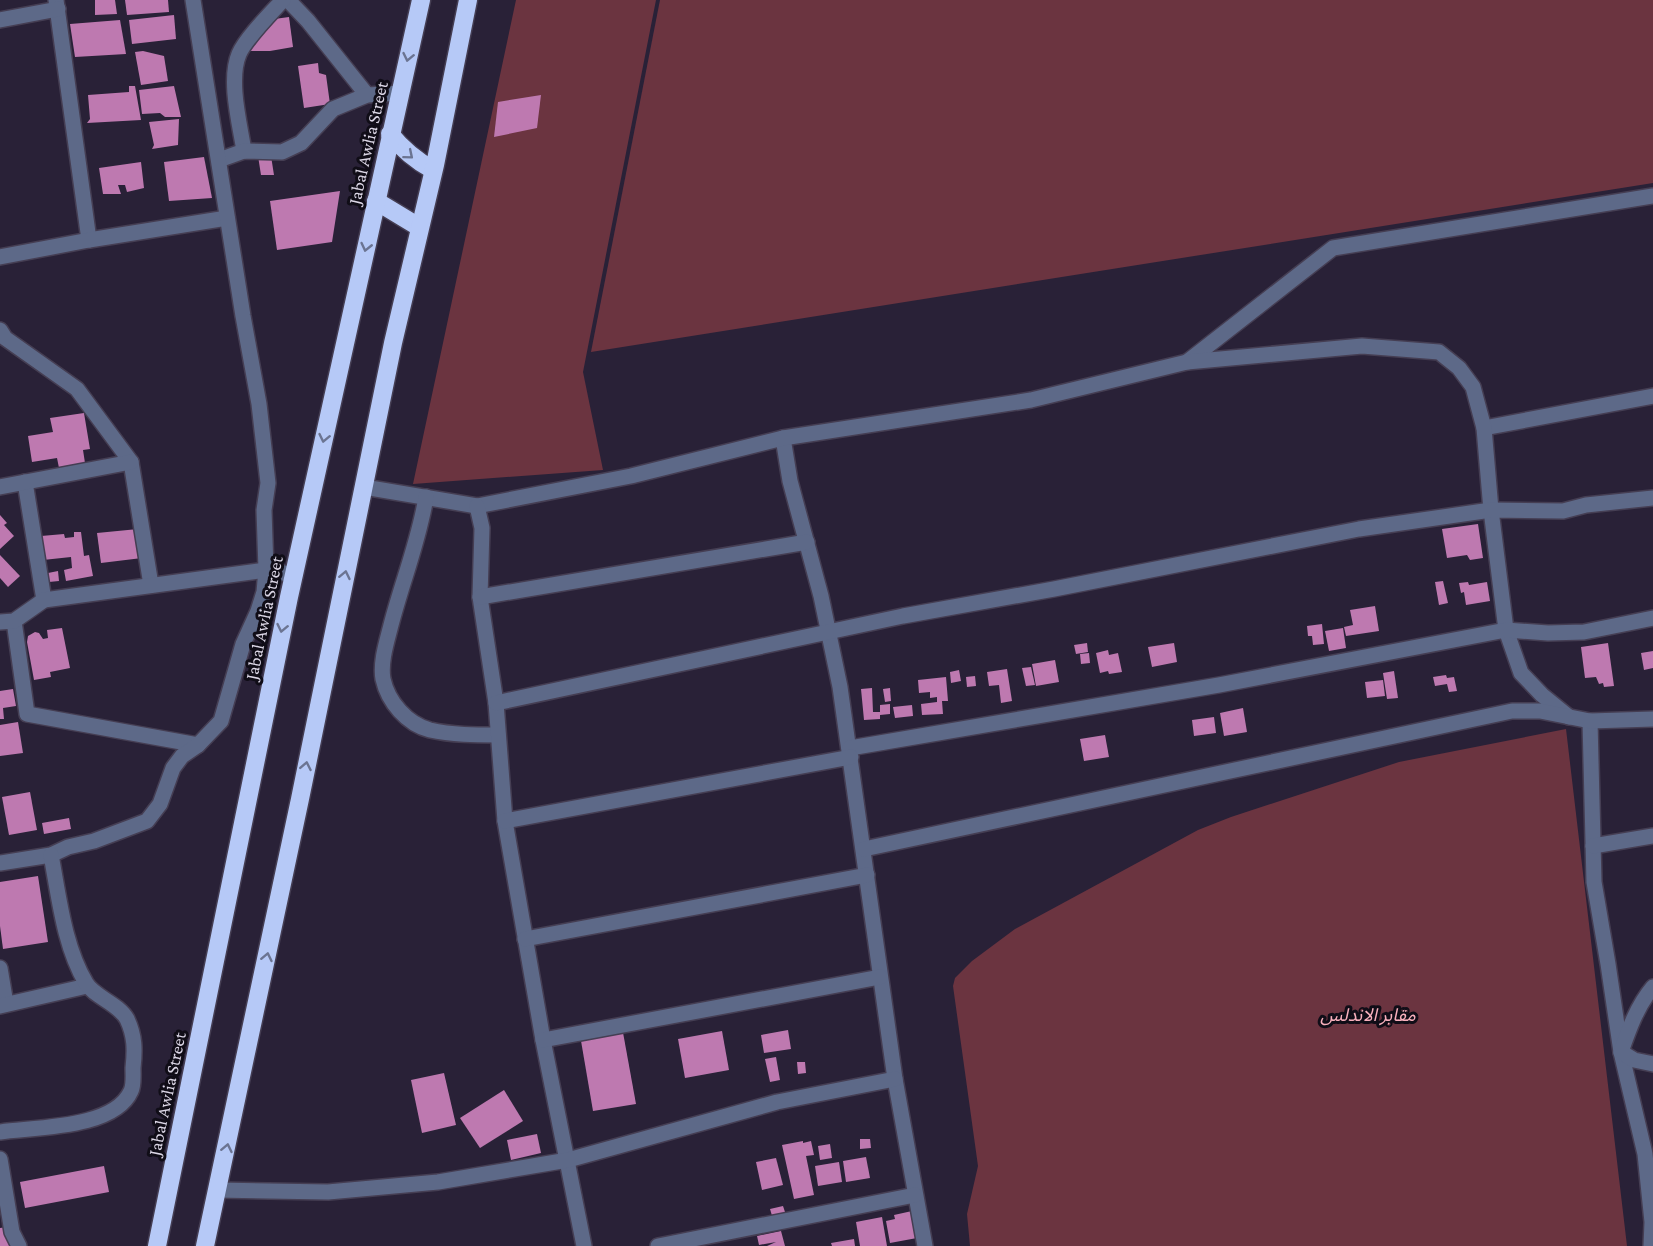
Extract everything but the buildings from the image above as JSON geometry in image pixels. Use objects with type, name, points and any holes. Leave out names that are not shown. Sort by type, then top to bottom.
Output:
[{"type":"highway","name":"Jabal Awlia Street","points":[[157,1246],[250,780],[421,0]]},
{"type":"highway","points":[[205,1246],[393,343],[433,170],[468,0]]},
{"type":"highway","points":[[390,134],[415,160],[433,170]]},
{"type":"highway","points":[[376,201],[419,227]]},
{"type":"street","points":[[0,863],[51,855],[68,847],[94,841],[147,821],[159,804],[173,768],[182,756],[198,745],[221,721],[243,644],[264,592],[266,570],[264,510],[268,483],[260,404],[227,218],[193,0]]},
{"type":"street","points":[[244,152],[235,89],[235,72],[239,54],[261,23],[283,0]]},
{"type":"street","points":[[288,0],[308,21],[367,95]]},
{"type":"street","points":[[0,20],[57,5],[89,240]]},
{"type":"street","points":[[219,160],[244,152],[282,152],[301,143],[333,109],[367,95],[401,93]]},
{"type":"street","points":[[1187,362],[1333,248],[1653,196]]},
{"type":"street","points":[[0,257],[227,218]]},
{"type":"street","points":[[0,330],[5,338],[77,389],[131,462],[150,585]]},
{"type":"street","points":[[364,487],[477,506],[631,476],[783,438],[1031,400],[1187,362],[1362,346],[1439,352],[1459,368],[1473,387],[1484,428],[1491,510],[1506,630],[1521,673],[1536,690],[1569,717]]},
{"type":"street","points":[[1484,428],[1653,396]]},
{"type":"street","points":[[783,438],[790,482],[829,631],[850,753],[895,1079],[925,1246]]},
{"type":"street","points":[[0,487],[131,462]]},
{"type":"street","points":[[25,482],[44,600]]},
{"type":"street","points":[[426,497],[422,524],[404,576],[388,639],[383,680],[392,702],[400,712],[429,730],[498,735]]},
{"type":"street","points":[[496,703],[829,631],[1359,530],[1491,510],[1563,511],[1586,505],[1653,498]]},
{"type":"street","points":[[477,506],[482,528],[480,597],[496,703],[505,821],[543,1040],[584,1246]]},
{"type":"street","points":[[480,597],[807,542]]},
{"type":"street","points":[[198,745],[27,714],[7,621],[44,600],[266,570],[294,575]]},
{"type":"street","points":[[505,821],[850,753],[1506,630],[1548,633],[1584,632],[1653,618]]},
{"type":"street","points":[[864,849],[1512,711],[1540,711],[1590,721],[1653,719]]},
{"type":"street","points":[[1590,721],[1594,882],[1621,1052],[1645,1154],[1652,1222],[1651,1246]]},
{"type":"street","points":[[1593,846],[1653,836]]},
{"type":"street","points":[[0,1132],[86,1122],[117,1108],[131,1091],[135,1044],[126,1018],[110,1001],[87,986],[71,948],[51,855]]},
{"type":"street","points":[[525,939],[867,875]]},
{"type":"street","points":[[0,968],[3,1005],[87,986]]},
{"type":"street","points":[[543,1040],[880,977]]},
{"type":"street","points":[[1621,1052],[1643,998],[1653,987]]},
{"type":"street","points":[[1621,1052],[1634,1060],[1653,1064]]},
{"type":"street","points":[[218,1190],[328,1192],[438,1182],[568,1160],[777,1102],[895,1079]]},
{"type":"street","points":[[0,1159],[12,1232],[19,1246]]},
{"type":"street","points":[[658,1246],[915,1196]]},
{"type":"green space","points":[[516,0],[656,0],[583,372],[603,470],[413,484]]},
{"type":"green space","points":[[660,0],[1653,0],[1653,183],[591,352]]},
{"type":"green space","name":"مقابر الاندلس","points":[[1566,729],[1627,1246],[970,1246],[967,1214],[978,1166],[953,986],[955,978],[972,961],[1015,929],[1198,830],[1231,817],[1399,762]]}]
